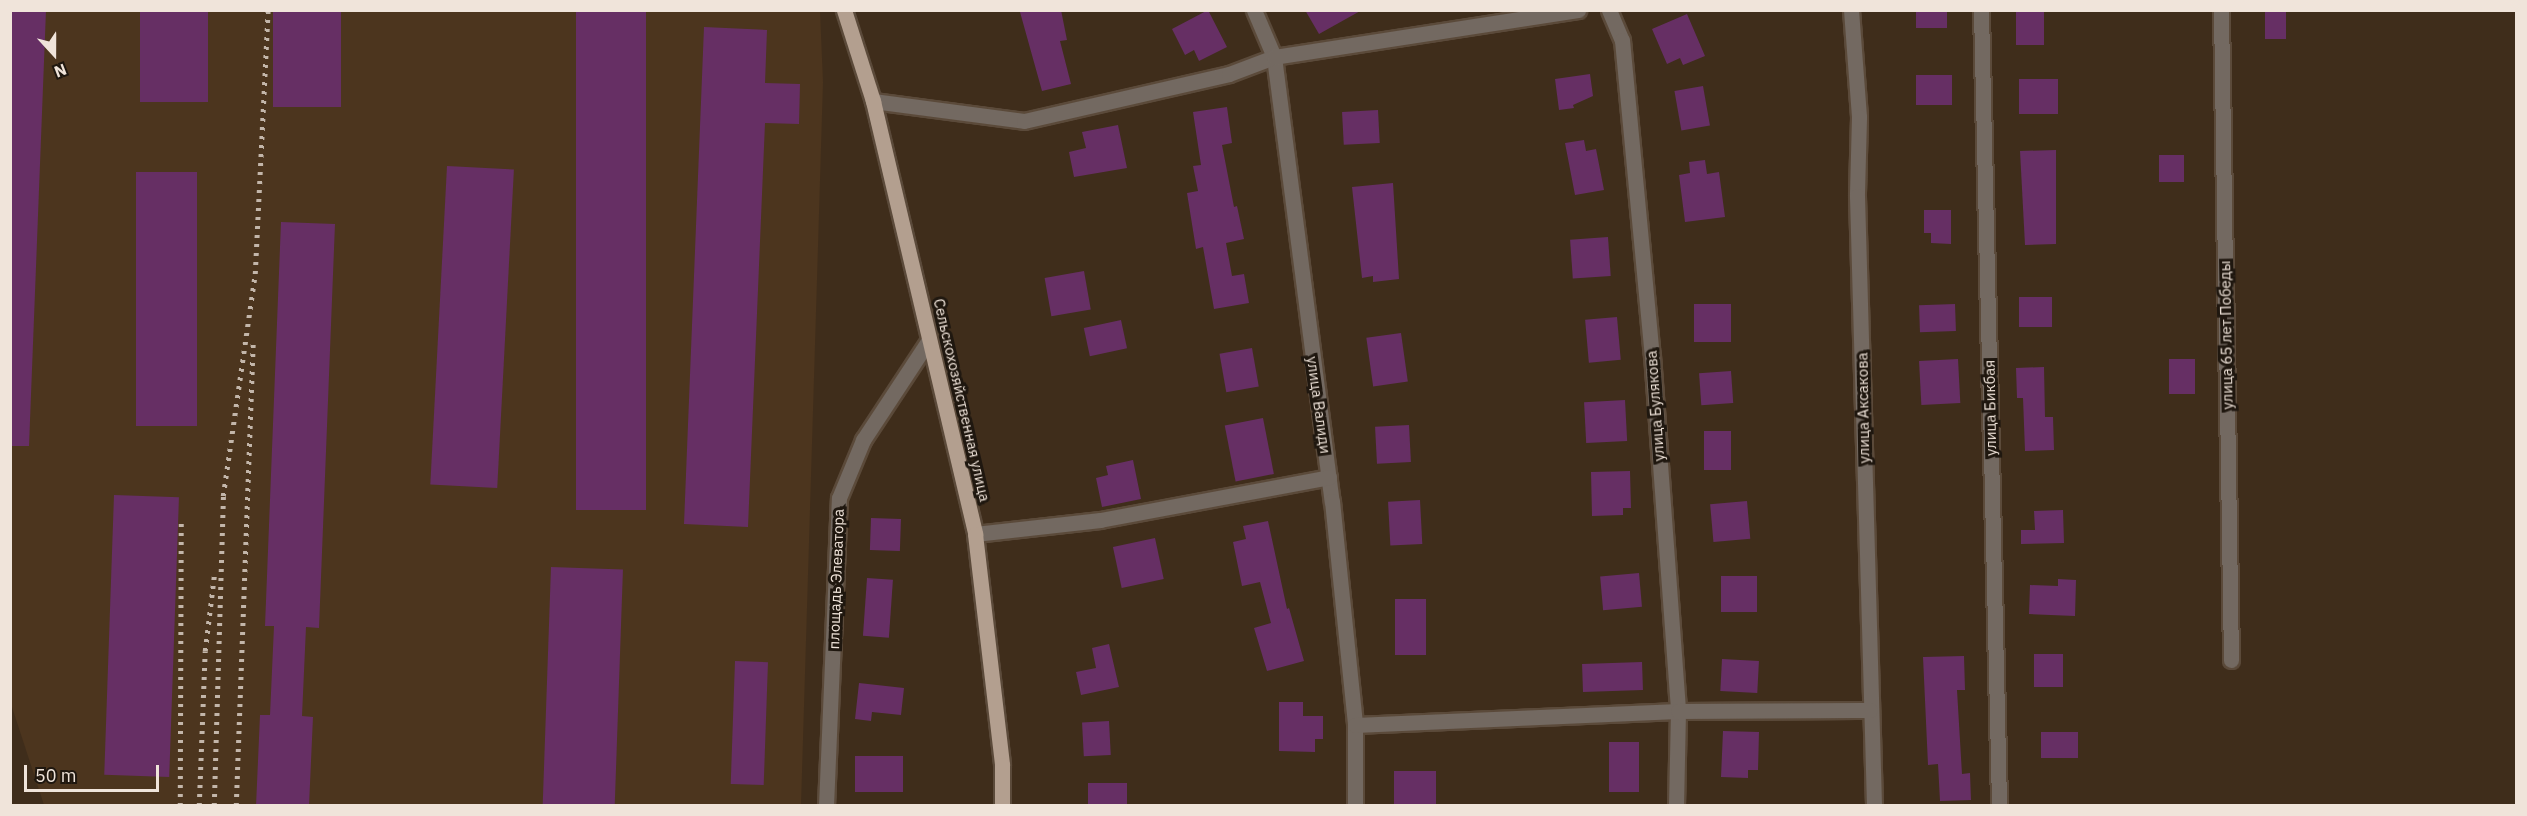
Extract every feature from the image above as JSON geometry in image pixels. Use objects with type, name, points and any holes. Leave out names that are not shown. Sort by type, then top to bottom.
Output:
[{"type":"main road","name":"Сельскохозяйственная улица","points":[[844,10],[873,101],[975,534],[1002,765],[1002,806]]},
{"type":"street","name":"улица Валиди","points":[[1254,10],[1274,57],[1329,477],[1355,725],[1355,806]]},
{"type":"street","points":[[873,101],[1024,121],[1229,74],[1274,57],[1578,10]]},
{"type":"street","name":"улица Булякова","points":[[1609,10],[1622,40],[1652,355],[1678,711],[1676,806]]},
{"type":"street","name":"улица Аксакова","points":[[1851,10],[1859,117],[1857,196],[1874,806]]},
{"type":"street","name":"улица Бикбая","points":[[1981,10],[1999,806]]},
{"type":"street","name":"улица 65 лет Победы","points":[[2221,10],[2231,660]]},
{"type":"street","name":"площадь Элеватора","points":[[826,806],[839,498],[863,440],[929,340]]},
{"type":"street","points":[[975,534],[1100,520],[1329,477]]},
{"type":"street","points":[[1355,725],[1678,711],[1870,710]]},
{"type":"shaded area","points":[[10,11],[820,11],[823,82],[801,805],[44,805],[10,701]]},
{"type":"building","points":[[10,10],[46,10],[29,446],[10,446]]},
{"type":"building","points":[[140,10],[208,10],[208,102],[140,102]]},
{"type":"building","points":[[273,10],[341,10],[341,107],[273,107]]},
{"type":"building","points":[[576,10],[646,10],[646,510],[576,510]]},
{"type":"building","points":[[1061,10],[1067,40],[1060,41],[1071,84],[1042,91],[1020,12]]},
{"type":"building","points":[[1208,10],[1227,47],[1199,61],[1194,50],[1185,55],[1172,29]]},
{"type":"building","points":[[1305,10],[1362,10],[1319,34]]},
{"type":"building","points":[[1916,10],[1947,10],[1947,28],[1916,28]]},
{"type":"building","points":[[2016,10],[2044,10],[2044,45],[2016,45]]},
{"type":"building","points":[[2265,10],[2286,10],[2286,39],[2265,39]]},
{"type":"building","points":[[1687,14],[1705,56],[1683,65],[1680,58],[1667,64],[1652,29]]},
{"type":"building","points":[[704,27],[767,30],[765,83],[800,84],[799,124],[765,123],[748,527],[684,524]]},
{"type":"building","points":[[1590,74],[1593,96],[1573,105],[1574,108],[1559,110],[1555,79]]},
{"type":"building","points":[[1916,75],[1952,75],[1952,105],[1916,105]]},
{"type":"building","points":[[2019,79],[2058,79],[2058,114],[2019,114]]},
{"type":"building","points":[[1703,86],[1710,125],[1681,130],[1674,91]]},
{"type":"building","points":[[1227,107],[1232,143],[1222,145],[1234,207],[1237,206],[1244,239],[1226,243],[1232,276],[1244,274],[1249,303],[1214,309],[1203,247],[1196,249],[1187,193],[1198,191],[1193,166],[1201,165],[1193,112]]},
{"type":"building","points":[[1378,110],[1380,143],[1344,145],[1342,112]]},
{"type":"building","points":[[1118,125],[1127,168],[1074,177],[1069,152],[1086,148],[1082,132]]},
{"type":"building","points":[[1584,140],[1586,151],[1596,149],[1604,190],[1575,195],[1565,143]]},
{"type":"building","points":[[2056,150],[2056,244],[2025,245],[2020,151]]},
{"type":"building","points":[[2159,155],[2184,155],[2184,182],[2159,182]]},
{"type":"building","points":[[1705,160],[1707,174],[1719,172],[1725,217],[1685,222],[1679,175],[1690,173],[1689,162]]},
{"type":"building","points":[[447,166],[514,170],[497,488],[430,485]]},
{"type":"building","points":[[136,172],[197,172],[197,426],[136,426]]},
{"type":"building","points":[[1393,183],[1399,279],[1373,282],[1373,276],[1362,278],[1352,187]]},
{"type":"building","points":[[1924,210],[1951,210],[1951,244],[1931,243],[1931,233],[1924,233]]},
{"type":"building","points":[[281,222],[335,224],[319,628],[306,627],[302,716],[313,717],[309,806],[256,806],[260,715],[270,715],[274,626],[265,626]]},
{"type":"building","points":[[1608,237],[1611,276],[1573,279],[1570,240]]},
{"type":"building","points":[[1084,271],[1091,309],[1051,316],[1045,278]]},
{"type":"building","points":[[2019,297],[2052,297],[2052,327],[2019,327]]},
{"type":"building","points":[[1694,304],[1731,304],[1731,342],[1694,342]]},
{"type":"building","points":[[1955,304],[1956,331],[1920,332],[1919,305]]},
{"type":"building","points":[[1617,317],[1621,360],[1589,363],[1585,320]]},
{"type":"building","points":[[1121,320],[1127,348],[1090,356],[1084,328]]},
{"type":"building","points":[[1401,333],[1408,382],[1373,386],[1366,338]]},
{"type":"building","points":[[1252,348],[1259,386],[1226,392],[1220,354]]},
{"type":"building","points":[[1958,359],[1960,403],[1921,405],[1919,361]]},
{"type":"building","points":[[2169,359],[2195,359],[2195,394],[2169,394]]},
{"type":"building","points":[[2044,367],[2045,417],[2053,417],[2054,450],[2025,451],[2023,398],[2017,398],[2016,368]]},
{"type":"building","points":[[1731,371],[1733,403],[1701,405],[1699,373]]},
{"type":"building","points":[[1625,400],[1627,441],[1586,443],[1584,402]]},
{"type":"building","points":[[1263,418],[1274,474],[1236,481],[1225,425]]},
{"type":"building","points":[[1409,425],[1411,462],[1377,464],[1375,427]]},
{"type":"building","points":[[1704,431],[1731,431],[1731,470],[1704,470]]},
{"type":"building","points":[[1133,460],[1141,499],[1102,507],[1096,478],[1108,475],[1106,466]]},
{"type":"building","points":[[1630,471],[1631,508],[1623,508],[1623,515],[1592,516],[1591,472]]},
{"type":"building","points":[[114,495],[179,497],[169,777],[104,775]]},
{"type":"building","points":[[1420,500],[1422,544],[1390,546],[1388,502]]},
{"type":"building","points":[[1747,501],[1750,539],[1713,542],[1710,504]]},
{"type":"building","points":[[2063,510],[2064,543],[2021,544],[2021,530],[2035,530],[2034,511]]},
{"type":"building","points":[[871,518],[901,519],[900,551],[870,550]]},
{"type":"building","points":[[1268,521],[1287,609],[1289,608],[1304,661],[1267,671],[1254,628],[1271,623],[1260,582],[1242,586],[1233,542],[1246,539],[1243,526]]},
{"type":"building","points":[[1155,538],[1164,579],[1122,588],[1113,547]]},
{"type":"building","points":[[551,567],[623,570],[615,806],[543,806]]},
{"type":"building","points":[[1639,573],[1642,607],[1603,610],[1600,576]]},
{"type":"building","points":[[1721,576],[1757,576],[1757,612],[1721,612]]},
{"type":"building","points":[[867,578],[893,580],[889,638],[863,636]]},
{"type":"building","points":[[2058,579],[2076,580],[2075,616],[2029,614],[2030,585],[2058,586]]},
{"type":"building","points":[[1395,599],[1426,599],[1426,655],[1395,655]]},
{"type":"building","points":[[1109,644],[1119,687],[1081,695],[1076,672],[1096,668],[1092,648]]},
{"type":"building","points":[[2034,654],[2063,654],[2063,687],[2034,687]]},
{"type":"building","points":[[1964,656],[1965,690],[1957,690],[1962,774],[1970,773],[1971,800],[1940,801],[1938,764],[1928,765],[1923,657]]},
{"type":"building","points":[[1722,659],[1759,661],[1757,693],[1720,691]]},
{"type":"building","points":[[735,661],[768,662],[764,785],[731,784]]},
{"type":"building","points":[[1642,662],[1643,690],[1583,692],[1582,664]]},
{"type":"building","points":[[859,683],[904,688],[901,715],[872,712],[871,721],[855,719]]},
{"type":"building","points":[[1279,702],[1303,702],[1303,716],[1323,716],[1323,739],[1315,739],[1315,752],[1279,751]]},
{"type":"building","points":[[1109,721],[1111,755],[1084,756],[1082,722]]},
{"type":"building","points":[[1723,731],[1759,732],[1758,770],[1748,770],[1748,778],[1721,777]]},
{"type":"building","points":[[2041,732],[2078,732],[2078,758],[2041,758]]},
{"type":"building","points":[[1609,742],[1639,742],[1639,792],[1609,792]]},
{"type":"building","points":[[855,756],[903,756],[903,792],[855,792]]},
{"type":"building","points":[[1394,771],[1436,771],[1436,805],[1394,805]]},
{"type":"building","points":[[1088,783],[1127,783],[1127,806],[1088,806]]},
{"type":"railway","points":[[214,806],[223,496],[255,274],[268,10]]},
{"type":"railway","points":[[236,806],[253,343]]},
{"type":"railway","points":[[180,806],[181,523]]},
{"type":"railway","points":[[199,806],[205,651],[214,577]]}]
